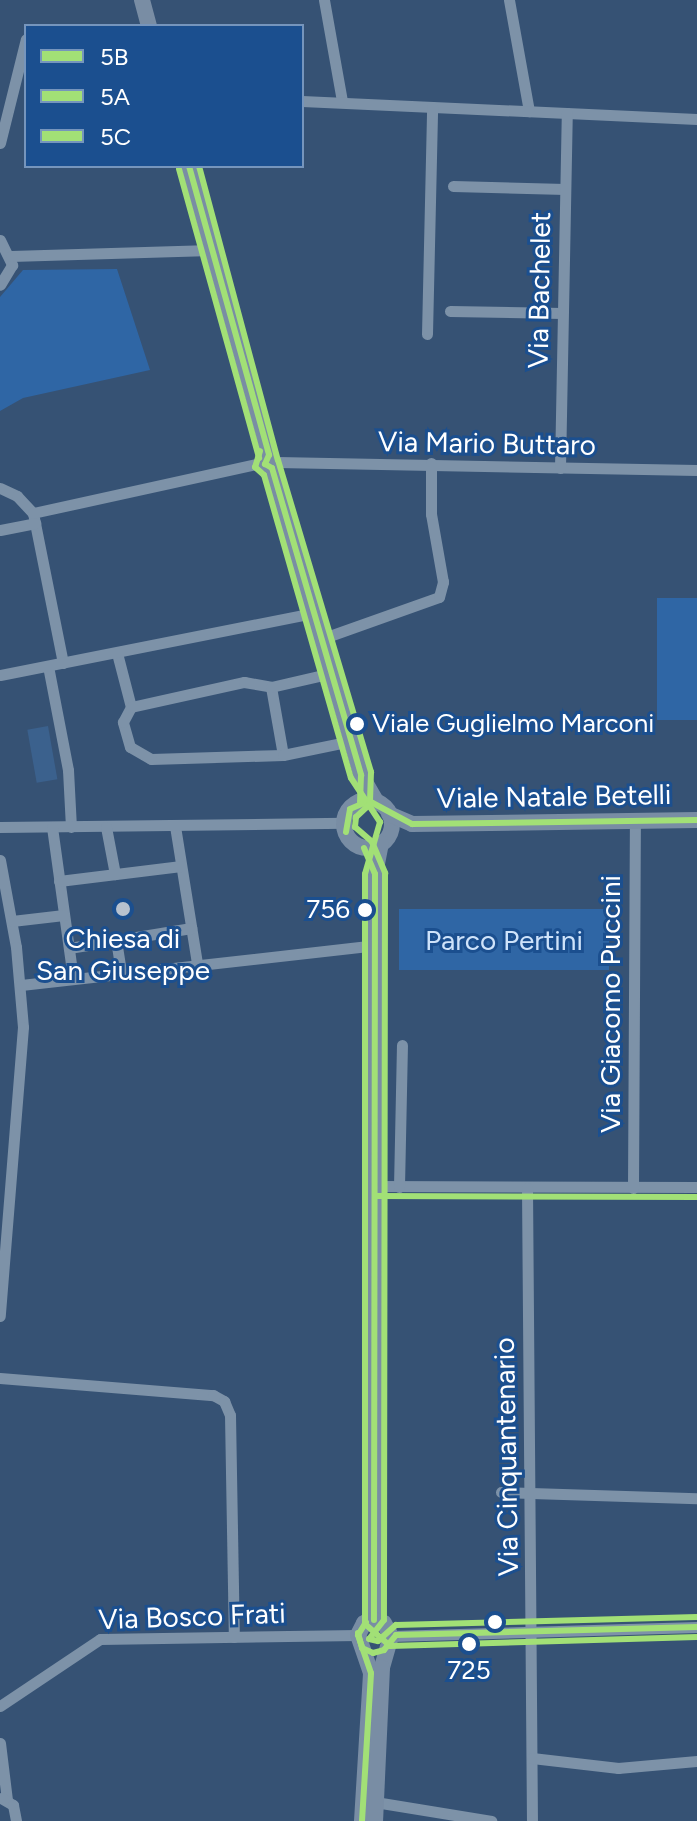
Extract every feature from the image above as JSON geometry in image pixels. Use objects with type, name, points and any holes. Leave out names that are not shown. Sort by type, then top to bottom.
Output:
[{"type":"street","points":[[142,0],[148,24]]},
{"type":"street","points":[[324,0],[342,101]]},
{"type":"street","points":[[509,0],[529,111]]},
{"type":"street","points":[[0,143],[24,47]]},
{"type":"street","points":[[304,101],[697,119]]},
{"type":"street","points":[[427,334],[432,107]]},
{"type":"street","name":"Via Bachelet","points":[[560,468],[567,113]]},
{"type":"street","points":[[190,168],[270,462],[361,775],[383,809],[385,840],[375,874],[374,1620]]},
{"type":"street","points":[[453,186],[565,189]]},
{"type":"street","points":[[0,240],[11,256],[10,273],[0,285]]},
{"type":"street","points":[[11,256],[211,250]]},
{"type":"street","points":[[450,311],[562,313]]},
{"type":"street","name":"Via Mario Buttaro","points":[[0,530],[34,518],[270,462],[697,470]]},
{"type":"street","points":[[321,639],[439,597],[443,582],[431,514],[431,463]]},
{"type":"street","points":[[0,488],[23,501],[34,518],[63,663]]},
{"type":"street","points":[[0,675],[314,613]]},
{"type":"street","points":[[117,653],[131,707],[124,726],[132,750],[144,759],[283,755],[351,741]]},
{"type":"street","points":[[48,666],[68,770],[71,827]]},
{"type":"street","points":[[131,707],[252,681],[271,687],[332,673]]},
{"type":"street","points":[[271,687],[283,755]]},
{"type":"street","points":[[344,823],[360,802],[361,775]]},
{"type":"street","points":[[360,802],[383,809]]},
{"type":"street","name":"Viale Natale Betelli","points":[[383,809],[412,824],[697,820]]},
{"type":"street","name":"Via Giacomo Puccini","points":[[633,1188],[635,821]]},
{"type":"street","points":[[0,827],[344,823]]},
{"type":"street","points":[[344,823],[348,838],[364,848],[375,874]]},
{"type":"street","name":"Viale Natale Betelli","points":[[385,840],[412,824]]},
{"type":"street","points":[[175,826],[197,964]]},
{"type":"street","points":[[52,827],[73,979]]},
{"type":"street","points":[[106,827],[115,874]]},
{"type":"street","points":[[364,848],[385,840]]},
{"type":"street","points":[[0,860],[21,985],[21,1082],[0,1316]]},
{"type":"street","points":[[59,881],[181,866]]},
{"type":"street","points":[[12,921],[64,915]]},
{"type":"street","points":[[69,948],[191,928]]},
{"type":"street","points":[[116,940],[121,973]]},
{"type":"street","points":[[21,985],[375,945]]},
{"type":"street","points":[[399,1187],[402,1045]]},
{"type":"street","points":[[375,1186],[697,1187]]},
{"type":"street","name":"Via Cinquantenario","points":[[527,1188],[532,1821]]},
{"type":"street","points":[[0,1378],[205,1394],[221,1398],[229,1411],[234,1637]]},
{"type":"street","points":[[501,1492],[697,1498]]},
{"type":"street","points":[[375,1821],[372,1802],[380,1646],[388,1627],[374,1620],[364,1623],[358,1635],[380,1646],[532,1631],[697,1627]]},
{"type":"street","name":"Via Bosco Frati","points":[[0,1706],[86,1644],[100,1639],[358,1635]]},
{"type":"street","points":[[0,1743],[4,1799],[16,1821]]},
{"type":"street","points":[[532,1758],[618,1768],[697,1761]]},
{"type":"street","points":[[362,1821],[372,1802]]},
{"type":"street","points":[[372,1802],[491,1821]]},
{"type":"green space","points":[[117,269],[150,370],[23,398],[0,411],[0,297],[23,270]]},
{"type":"green space","points":[[657,598],[697,598],[697,720],[657,720]]},
{"type":"green space","name":"Parco Pertini","points":[[399,909],[609,909],[609,970],[399,970]]},
{"type":"shaded area","points":[[48,726],[57,779],[37,783],[27,730]]},
{"type":"transit line","name":"5B","points":[[190,168],[269,455],[265,464],[272,468],[361,775],[360,802]]},
{"type":"transit line","name":"5C","points":[[200,168],[278,460],[371,772],[370,804],[356,817],[355,827],[372,842],[385,873],[384,1620],[369,1639],[378,1641],[396,1625],[697,1617]]},
{"type":"transit line","name":"5A","points":[[179,169],[259,458]]},
{"type":"transit line","name":"5A","points":[[260,451],[255,467],[264,475],[351,778],[380,822],[365,874],[365,1624],[390,1646],[697,1637]]},
{"type":"transit line","name":"5B","points":[[346,832],[350,809],[369,801],[412,824],[697,820]]},
{"type":"transit line","name":"5B","points":[[364,848],[375,874],[374,1620]]},
{"type":"transit line","name":"5A","points":[[375,1196],[697,1197]]},
{"type":"transit line","name":"5B","points":[[362,1821],[371,1673],[358,1635],[366,1622]]},
{"type":"transit line","name":"5B","points":[[358,1633],[362,1648],[373,1653],[384,1650],[396,1635],[697,1627]]},
{"type":"place","name":"Viale Guglielmo Marconi","points":[[357,724]]},
{"type":"place","name":"Chiesa di San Giuseppe","points":[[123,909]]},
{"type":"place","name":"756","points":[[365,910]]},
{"type":"place","name":"725","points":[[469,1644]]}]
